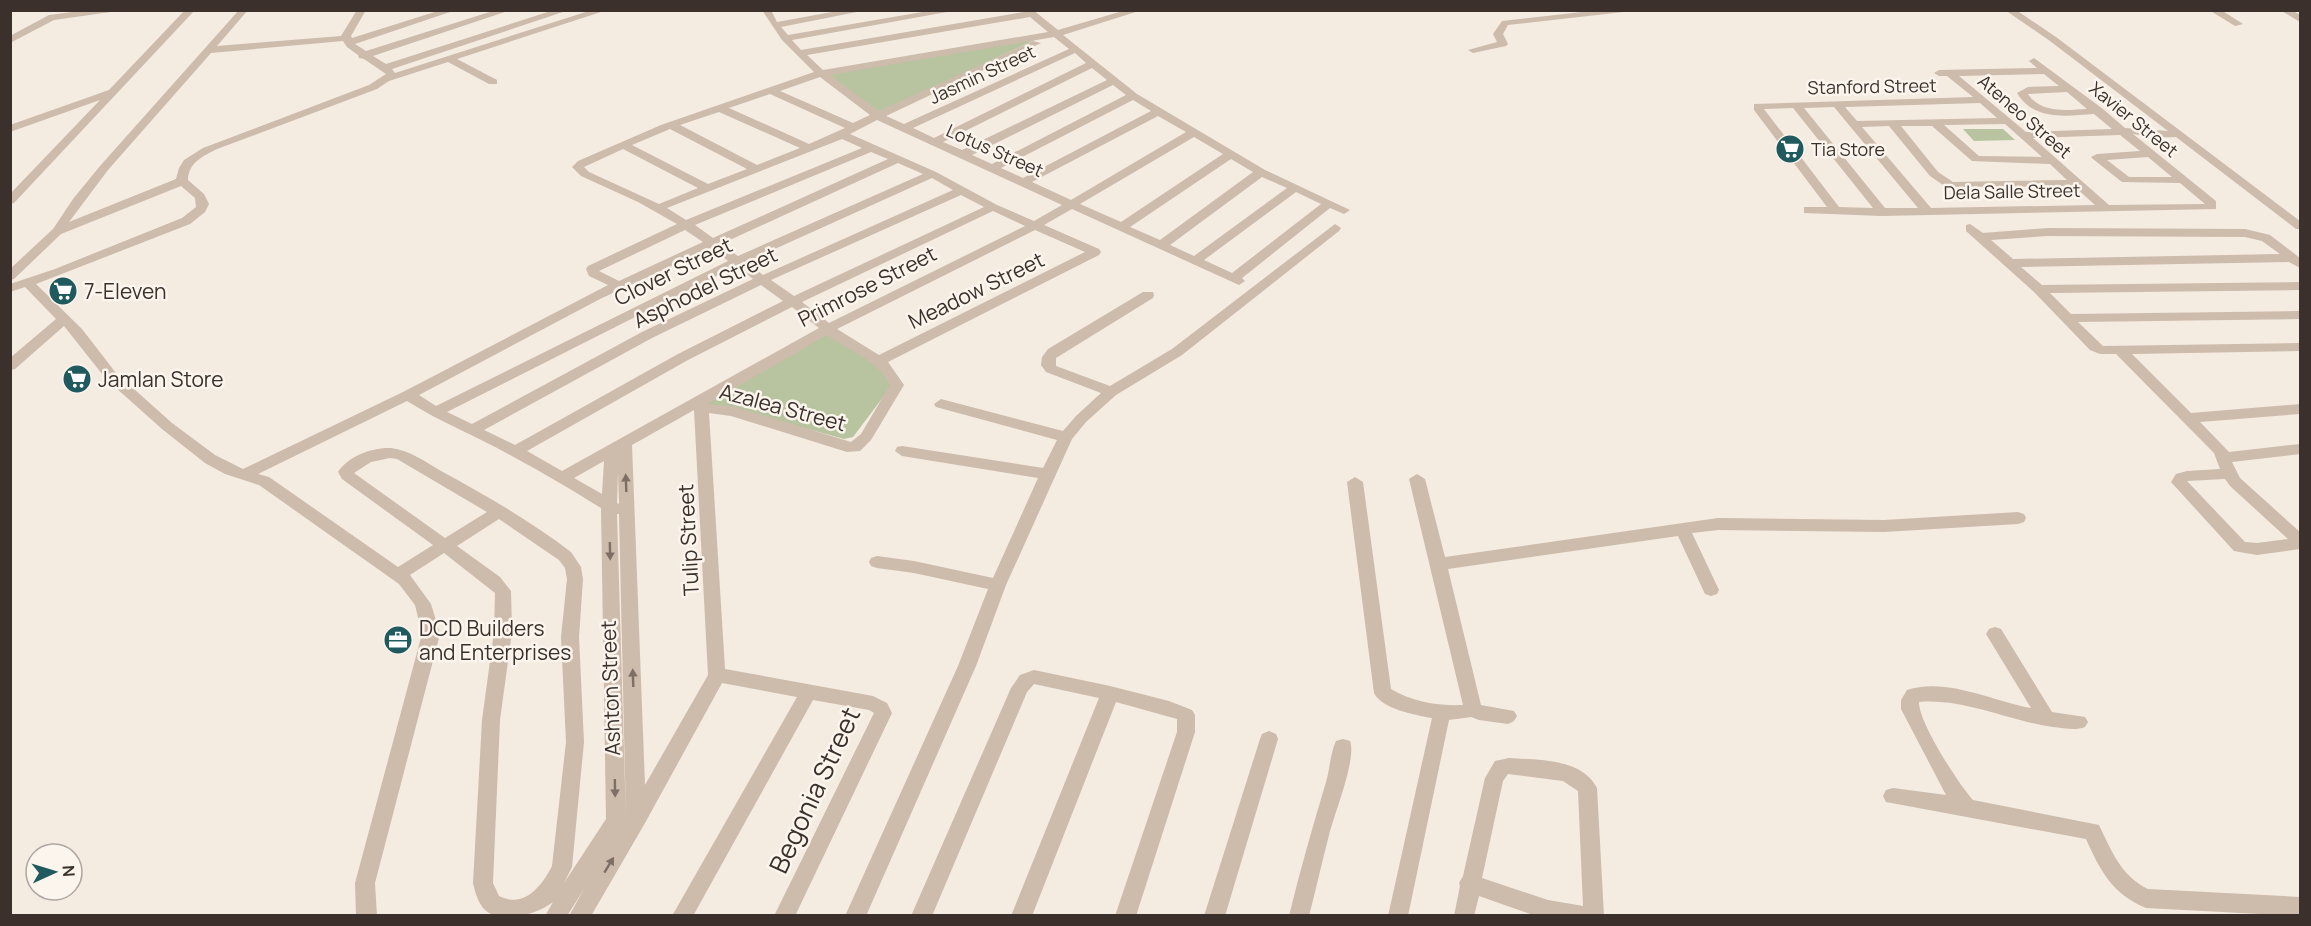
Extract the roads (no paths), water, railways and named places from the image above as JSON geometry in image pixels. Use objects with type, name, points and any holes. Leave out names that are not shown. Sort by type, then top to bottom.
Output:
[{"type":"street","points":[[10,40],[52,16],[121,10]]},
{"type":"street","points":[[10,201],[190,10]]},
{"type":"street","points":[[10,276],[57,231],[77,201],[104,168],[244,10]]},
{"type":"street","points":[[362,10],[348,40],[362,56],[387,73],[450,59],[603,10]]},
{"type":"street","points":[[210,50],[348,40],[452,10]]},
{"type":"street","points":[[362,56],[507,10]]},
{"type":"street","points":[[10,288],[186,221],[201,209],[203,200],[182,181],[181,174],[187,164],[204,151],[373,87],[387,73],[565,10]]},
{"type":"street","points":[[774,25],[863,10]]},
{"type":"street","points":[[785,38],[954,10]]},
{"type":"street","points":[[878,361],[828,329],[712,242],[658,208],[580,171],[579,167],[582,163],[671,125],[821,73],[1055,34],[1138,10]]},
{"type":"street","points":[[1524,10],[1535,19]]},
{"type":"street","points":[[1473,50],[1503,44],[1498,34],[1506,23],[1637,10]]},
{"type":"street","points":[[2009,10],[2053,39],[2301,226]]},
{"type":"street","points":[[2213,10],[2238,24]]},
{"type":"street","points":[[2284,10],[2301,19]]},
{"type":"street","name":"Lotus Street","points":[[767,11],[774,25],[799,53],[821,73],[878,116],[1236,280],[1328,204]]},
{"type":"street","points":[[799,53],[1030,12],[1133,96],[1261,172],[1344,210]]},
{"type":"street","points":[[658,208],[842,135],[853,127],[1055,34]]},
{"type":"street","name":"Jasmin Street","points":[[904,128],[1074,50]]},
{"type":"street","points":[[450,59],[493,82]]},
{"type":"street","name":"Xavier Street","points":[[2034,61],[2099,111],[2131,132],[2151,154],[2212,203]]},
{"type":"street","points":[[934,142],[1092,64]]},
{"type":"street","name":"Ateneo Street","points":[[2047,71],[1945,73],[1983,100],[2025,135],[2050,161],[2104,207]]},
{"type":"street","points":[[962,155],[1112,81]]},
{"type":"street","points":[[2070,89],[2028,90],[2022,93],[2033,105],[2049,112],[2099,111]]},
{"type":"street","points":[[772,91],[853,127]]},
{"type":"street","points":[[10,129],[113,92]]},
{"type":"street","points":[[991,169],[1133,96]]},
{"type":"street","name":"Stanford Street","points":[[1836,211],[1758,108],[1763,104],[1983,100]]},
{"type":"street","points":[[1836,103],[1927,211]]},
{"type":"street","points":[[1795,104],[1882,212]]},
{"type":"street","points":[[720,108],[809,148]]},
{"type":"street","points":[[1024,182],[1159,111]]},
{"type":"street","points":[[1852,124],[2008,121]]},
{"type":"street","points":[[1935,123],[1976,159],[2050,161]]},
{"type":"street","points":[[1893,124],[1934,174],[1950,185],[2077,183]]},
{"type":"street","points":[[671,125],[758,170]]},
{"type":"street","points":[[2131,132],[2141,127],[2167,126]]},
{"type":"street","name":"Primrose Street","points":[[560,479],[700,405],[828,329],[1036,225],[1194,132]]},
{"type":"street","points":[[2025,135],[2131,132],[2151,135],[2177,134]]},
{"type":"street","points":[[842,135],[932,174],[960,191],[1036,225]]},
{"type":"street","points":[[623,145],[709,189]]},
{"type":"street","points":[[618,285],[592,273],[592,269],[685,225],[870,148]]},
{"type":"street","points":[[1122,227],[1231,154]]},
{"type":"street","points":[[2151,154],[2097,157],[2126,180],[2185,180]]},
{"type":"street","points":[[245,474],[408,396],[618,285],[898,159]]},
{"type":"street","points":[[1160,246],[1261,172]]},
{"type":"street","name":"Clover Street","points":[[435,412],[739,260],[932,174]]},
{"type":"street","points":[[57,231],[182,181]]},
{"type":"street","points":[[1196,260],[1294,188]]},
{"type":"street","name":"Asphodel Street","points":[[472,430],[647,335],[762,280],[960,191]]},
{"type":"street","name":"Dela Salle Street","points":[[1808,210],[1882,212],[2212,207],[2212,203]]},
{"type":"street","points":[[515,451],[683,357],[792,302],[993,207]]},
{"type":"street","name":"Meadow Street","points":[[878,361],[1096,253],[1094,250],[1036,225]]},
{"type":"street","points":[[855,915],[967,666],[998,585],[1047,474],[1066,437],[1081,419],[1111,392],[1177,352],[1335,228]]},
{"type":"street","points":[[1970,228],[2039,289],[2095,347],[2107,351],[2301,347]]},
{"type":"street","points":[[1980,237],[2059,232],[2245,232],[2266,238],[2296,261]]},
{"type":"street","points":[[2009,263],[2296,261]]},
{"type":"street","points":[[27,282],[77,332],[111,376],[138,402],[210,459],[230,470],[264,481],[405,580],[421,597],[429,616],[431,634],[365,883],[368,915]]},
{"type":"street","points":[[2039,289],[2301,286]]},
{"type":"street","points":[[1111,392],[1051,369],[1048,365],[1049,357],[1053,352],[1148,295]]},
{"type":"street","points":[[2068,318],[2301,315]]},
{"type":"street","points":[[10,366],[64,319]]},
{"type":"street","points":[[2120,350],[2220,450],[2227,466],[2301,542]]},
{"type":"street","name":"Azalea Street","points":[[700,405],[732,411],[847,447],[855,447],[866,437],[897,385],[893,375],[878,361]]},
{"type":"street","points":[[408,396],[435,412],[515,451],[609,507],[627,513]]},
{"type":"street","points":[[942,404],[1066,437]]},
{"type":"street","name":"Tulip Street","points":[[700,405],[717,675]]},
{"type":"street","points":[[2186,418],[2301,409]]},
{"type":"street","name":"Ashton Street","points":[[616,821],[609,507],[619,447]]},
{"type":"street","name":"Ashton Street","points":[[619,447],[627,513],[637,818]]},
{"type":"street","points":[[2301,449],[2187,476],[2181,478],[2179,482],[2240,546],[2257,549],[2301,542]]},
{"type":"street","points":[[902,451],[1047,474]]},
{"type":"street","points":[[379,453],[401,455],[469,493],[497,513],[565,556],[573,567],[575,579],[570,637],[575,742],[562,867],[551,890],[536,903],[519,909],[502,908],[492,903],[483,883],[491,720],[503,632],[502,591],[494,581],[347,475],[346,472],[350,467],[379,453]]},
{"type":"street","points":[[1417,479],[1472,700],[1472,709]]},
{"type":"street","points":[[1355,482],[1383,693],[1400,702],[1442,712],[1462,714],[1472,709]]},
{"type":"street","points":[[397,575],[497,513]]},
{"type":"street","points":[[1439,564],[1718,524],[1884,526],[2018,518]]},
{"type":"street","points":[[1682,528],[1711,590]]},
{"type":"street","points":[[877,562],[914,567],[998,585]]},
{"type":"street","points":[[1995,634],[2046,718]]},
{"type":"street","points":[[579,915],[637,818],[717,675]]},
{"type":"street","name":"Begonia Street","points":[[717,675],[873,703],[881,708],[883,713],[784,915]]},
{"type":"street","points":[[921,915],[1020,688],[1026,680],[1043,678],[1110,693],[1186,715],[1187,724],[1125,915]]},
{"type":"street","points":[[682,915],[808,691]]},
{"type":"street","points":[[1021,915],[1110,693]]},
{"type":"street","points":[[1964,806],[1910,708],[1913,695],[1943,695],[2046,718],[2079,722]]},
{"type":"street","points":[[1472,709],[1479,713],[1508,716]]},
{"type":"street","points":[[1398,915],[1442,712]]},
{"type":"street","points":[[1214,915],[1269,739]]},
{"type":"street","points":[[1299,915],[1320,832],[1337,778],[1343,747]]},
{"type":"street","points":[[1464,915],[1469,883],[1494,778],[1502,767],[1509,766],[1568,774],[1584,782],[1587,788],[1594,915]]},
{"type":"street","points":[[1893,796],[1964,806],[1990,814],[2092,831],[2114,876],[2123,886],[2146,897],[2301,907]]},
{"type":"street","points":[[555,915],[616,821],[637,818]]},
{"type":"street","points":[[1469,883],[1548,913],[1585,915]]},
{"type":"place","name":"Tia Store","points":[[1790,149]]},
{"type":"place","name":"7-Eleven","points":[[63,291]]},
{"type":"place","name":"Jamlan Store","points":[[77,379]]},
{"type":"place","name":"DCD Builders and Enterprises","points":[[398,640]]}]
